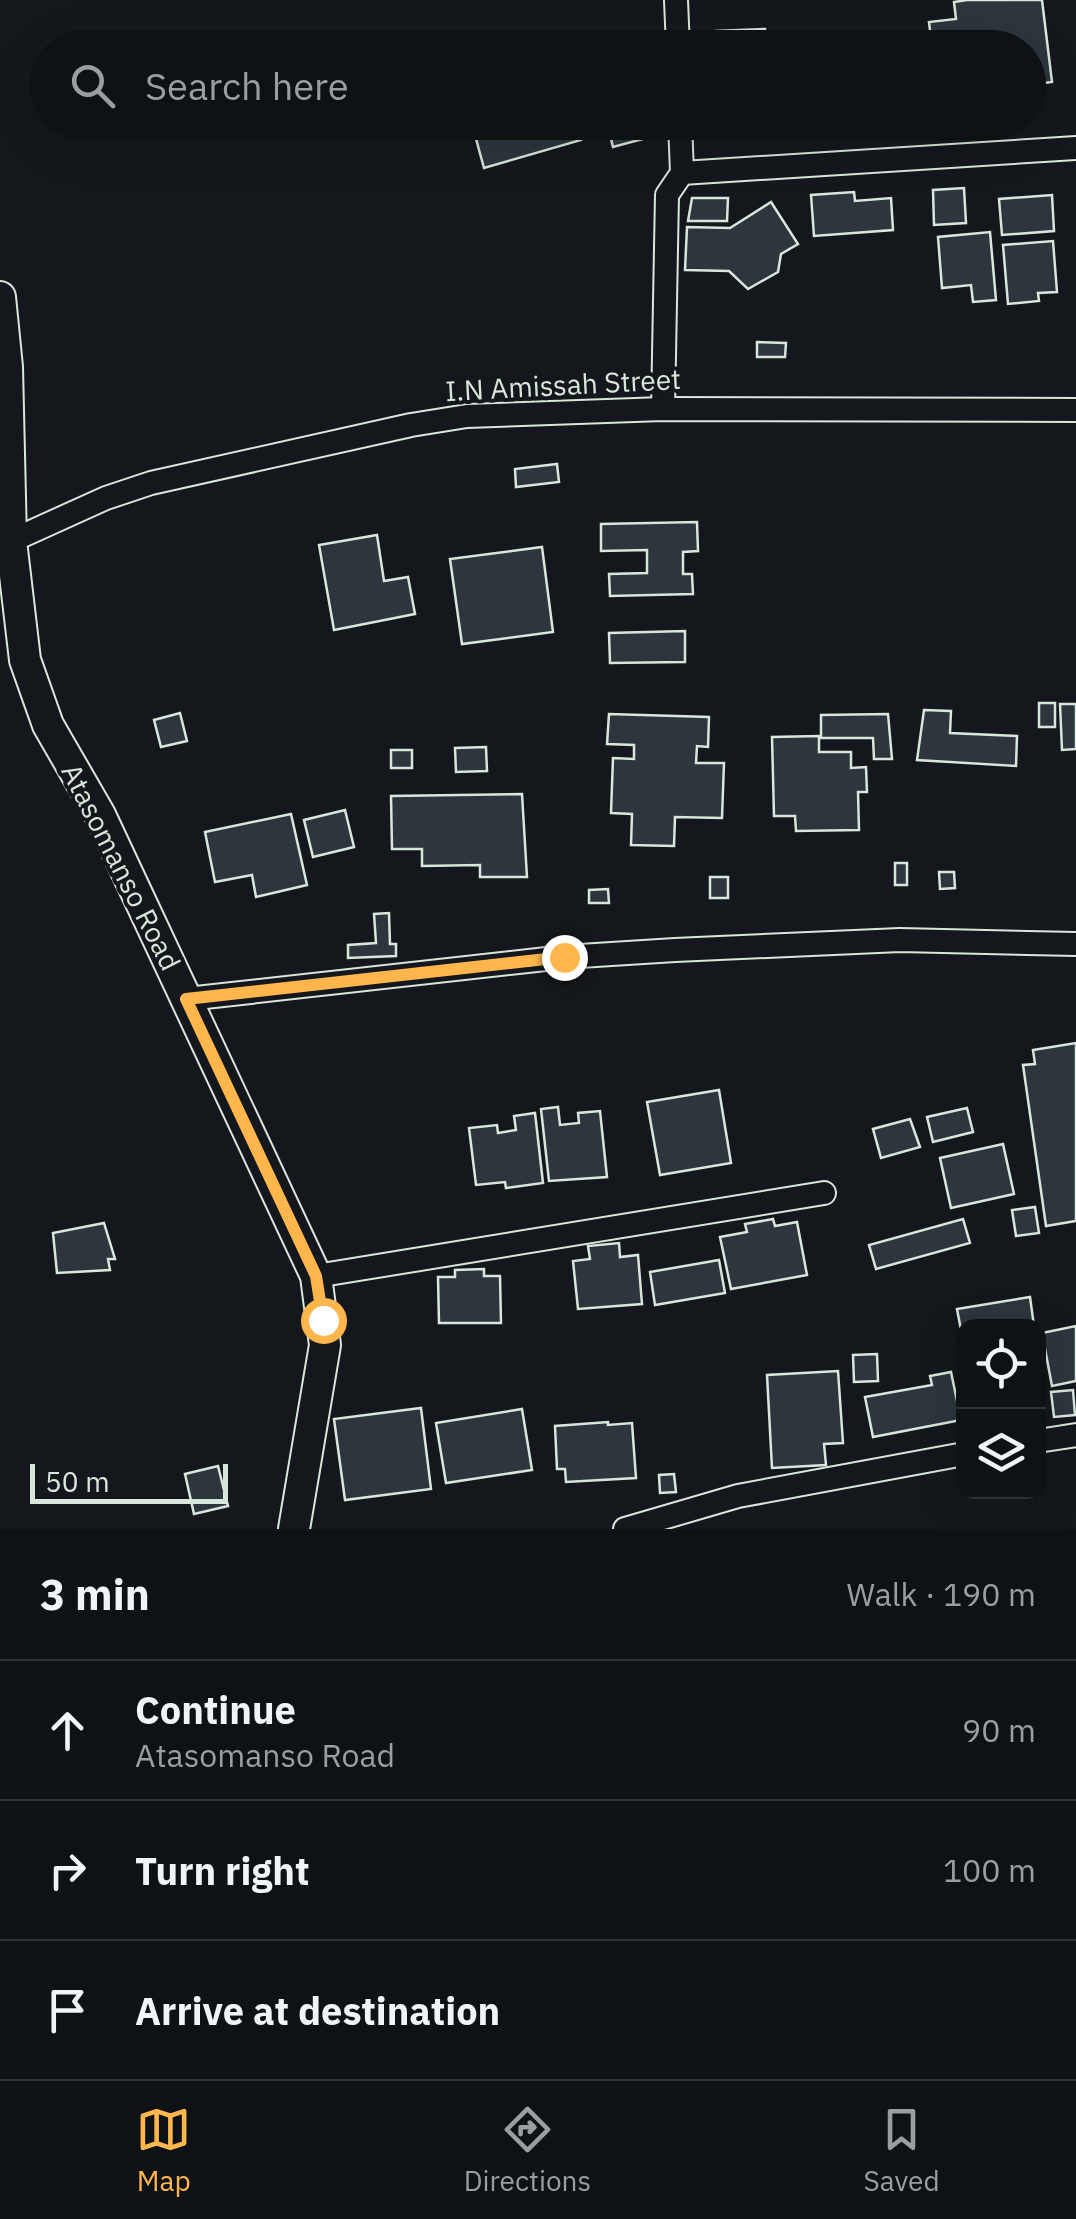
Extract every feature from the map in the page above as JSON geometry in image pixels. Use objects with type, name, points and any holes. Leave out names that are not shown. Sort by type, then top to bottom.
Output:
[{"type":"street","points":[[676,0],[677,30]]},
{"type":"street","points":[[663,409],[667,196],[682,173],[681,140]]},
{"type":"street","points":[[682,173],[1076,148]]},
{"type":"street","name":"Atasomanso Road","points":[[0,298],[6,367],[5,543],[24,660],[48,724],[100,815],[316,1276],[324,1345],[294,1529]]},
{"type":"street","name":"I.N Amissah Street","points":[[5,543],[106,498],[151,483],[467,416],[663,409],[1076,410]]},
{"type":"street","points":[[186,999],[564,957],[675,950],[900,940],[1076,944]]},
{"type":"street","points":[[316,1276],[824,1193]]},
{"type":"street","points":[[1046,1440],[1076,1435]]},
{"type":"street","points":[[624,1529],[738,1496],[956,1455]]},
{"type":"building","points":[[1042,0],[1046,30],[930,30],[929,22],[956,19],[954,2]]},
{"type":"building","points":[[1046,33],[1052,82],[1046,83]]},
{"type":"building","points":[[476,140],[581,140],[484,168]]},
{"type":"building","points":[[611,140],[639,140],[613,147]]},
{"type":"building","points":[[964,188],[966,223],[934,225],[933,190]]},
{"type":"building","points":[[854,192],[855,201],[891,198],[893,230],[814,236],[811,195]]},
{"type":"building","points":[[1052,195],[1054,231],[1002,235],[999,199]]},
{"type":"building","points":[[692,198],[728,198],[727,221],[688,221]]},
{"type":"building","points":[[771,202],[798,244],[781,254],[778,272],[748,289],[729,271],[685,270],[687,227],[730,228]]},
{"type":"building","points":[[990,232],[996,300],[973,302],[971,285],[942,288],[938,237]]},
{"type":"building","points":[[1053,241],[1057,292],[1038,293],[1039,301],[1008,304],[1003,245]]},
{"type":"building","points":[[757,342],[786,343],[785,357],[757,357]]},
{"type":"building","points":[[557,464],[559,482],[516,487],[515,469]]},
{"type":"building","points":[[697,522],[698,551],[683,552],[683,574],[692,574],[693,594],[610,596],[609,574],[647,573],[647,550],[601,551],[601,524]]},
{"type":"building","points":[[377,535],[384,581],[408,577],[415,614],[334,630],[319,545]]},
{"type":"building","points":[[542,547],[553,632],[462,644],[450,559]]},
{"type":"building","points":[[685,631],[685,662],[610,663],[609,633]]},
{"type":"building","points":[[1039,703],[1055,703],[1055,727],[1039,727]]},
{"type":"building","points":[[1060,704],[1076,704],[1076,749],[1062,750]]},
{"type":"building","points":[[924,710],[951,711],[950,733],[1017,736],[1016,766],[917,760]]},
{"type":"building","points":[[180,713],[187,741],[161,747],[154,720]]},
{"type":"building","points":[[609,714],[709,717],[708,747],[697,746],[696,763],[724,763],[722,818],[675,817],[674,846],[631,845],[632,814],[611,813],[613,758],[634,759],[634,745],[607,744]]},
{"type":"building","points":[[888,714],[892,759],[874,759],[873,738],[821,738],[821,715]]},
{"type":"building","points":[[819,736],[819,752],[851,752],[851,768],[866,767],[867,792],[858,792],[859,830],[796,831],[795,816],[774,816],[772,737]]},
{"type":"building","points":[[486,747],[487,771],[456,772],[455,748]]},
{"type":"building","points":[[391,750],[412,750],[412,768],[391,768]]},
{"type":"building","points":[[522,794],[527,877],[480,877],[480,865],[422,866],[422,849],[392,849],[391,796]]},
{"type":"building","points":[[345,810],[354,847],[313,857],[304,820]]},
{"type":"building","points":[[291,814],[307,885],[256,897],[252,875],[215,882],[205,832]]},
{"type":"building","points":[[895,863],[907,863],[907,885],[895,885]]},
{"type":"building","points":[[939,872],[954,872],[955,888],[940,889]]},
{"type":"building","points":[[710,877],[728,877],[728,898],[710,898]]},
{"type":"building","points":[[608,889],[609,903],[589,903],[589,890]]},
{"type":"building","points":[[389,913],[390,944],[396,944],[396,956],[348,958],[348,945],[376,943],[374,914]]},
{"type":"building","points":[[1076,1043],[1076,1221],[1046,1226],[1023,1065],[1035,1064],[1033,1050]]},
{"type":"building","points":[[719,1090],[731,1163],[660,1175],[647,1102]]},
{"type":"building","points":[[558,1107],[560,1125],[579,1123],[578,1113],[600,1111],[607,1177],[549,1181],[541,1109]]},
{"type":"building","points":[[967,1108],[973,1132],[933,1142],[927,1117]]},
{"type":"building","points":[[535,1113],[543,1183],[506,1188],[505,1182],[476,1185],[469,1128],[497,1125],[498,1133],[516,1130],[514,1116]]},
{"type":"building","points":[[910,1119],[920,1147],[881,1158],[873,1129]]},
{"type":"building","points":[[1003,1144],[1014,1194],[951,1208],[940,1158]]},
{"type":"building","points":[[1035,1207],[1039,1233],[1016,1236],[1012,1210]]},
{"type":"building","points":[[773,1219],[775,1226],[797,1222],[807,1275],[731,1289],[720,1237],[747,1232],[745,1224]]},
{"type":"building","points":[[963,1219],[970,1243],[876,1269],[869,1245]]},
{"type":"building","points":[[104,1223],[115,1259],[108,1259],[110,1270],[57,1273],[53,1233]]},
{"type":"building","points":[[619,1243],[620,1257],[638,1255],[642,1304],[578,1309],[573,1261],[590,1259],[588,1246]]},
{"type":"building","points":[[719,1260],[725,1293],[655,1305],[650,1272]]},
{"type":"building","points":[[484,1269],[484,1276],[500,1276],[501,1323],[439,1323],[438,1277],[455,1277],[455,1270]]},
{"type":"building","points":[[1030,1297],[1033,1319],[959,1319],[957,1309]]},
{"type":"building","points":[[1076,1326],[1076,1381],[1052,1386],[1046,1332]]},
{"type":"building","points":[[877,1354],[878,1381],[854,1382],[853,1355]]},
{"type":"building","points":[[838,1371],[843,1443],[824,1444],[826,1465],[772,1468],[767,1375]]},
{"type":"building","points":[[951,1372],[956,1421],[873,1437],[865,1397],[932,1385],[930,1376]]},
{"type":"building","points":[[1073,1390],[1075,1415],[1054,1417],[1051,1392]]},
{"type":"building","points":[[421,1408],[431,1489],[345,1500],[334,1419]]},
{"type":"building","points":[[522,1409],[532,1470],[446,1483],[436,1423]]},
{"type":"building","points":[[632,1423],[636,1478],[566,1482],[565,1469],[557,1469],[555,1426]]},
{"type":"building","points":[[218,1466],[228,1506],[194,1514],[185,1474]]},
{"type":"building","points":[[674,1474],[676,1492],[660,1493],[659,1475]]},
{"type":"route","points":[[323,1320],[316,1276],[186,999],[564,957]]}]
